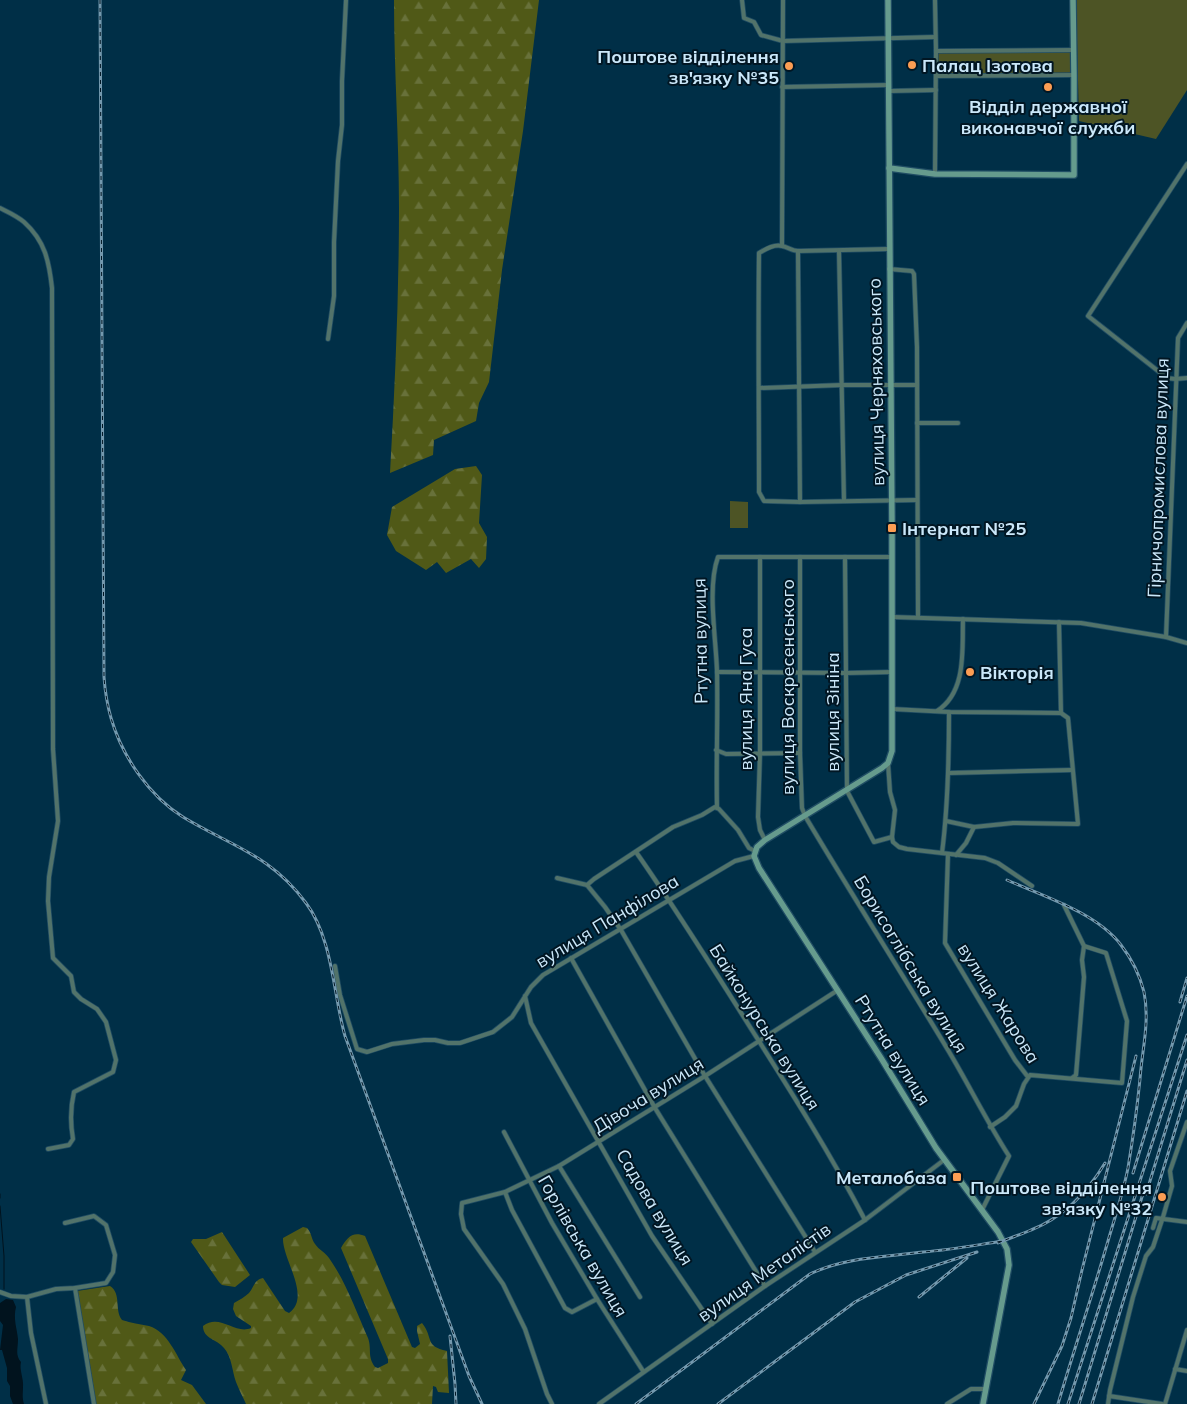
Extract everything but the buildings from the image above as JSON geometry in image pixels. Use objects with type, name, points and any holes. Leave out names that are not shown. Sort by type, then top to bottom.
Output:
[{"type":"main road","name":"вулиця Черняховського","points":[[888,0],[892,501],[892,751],[888,762]]},
{"type":"main road","points":[[889,168],[935,174],[1074,175],[1072,0]]},
{"type":"main road","name":"вулиця Панфілова","points":[[755,854],[766,840],[877,772],[888,762]]},
{"type":"main road","name":"Ртутна вулиця","points":[[755,854],[759,868],[944,1160],[1003,1240],[1009,1257],[986,1389]]},
{"type":"main road","points":[[983,1404],[986,1389]]},
{"type":"street","points":[[328,340],[334,296],[334,242],[338,161],[342,125],[346,0]]},
{"type":"street","points":[[742,0],[744,18],[754,22],[762,35],[783,42],[936,37]]},
{"type":"street","points":[[782,246],[783,0]]},
{"type":"street","points":[[934,0],[936,37],[935,174]]},
{"type":"street","points":[[936,50],[1074,50]]},
{"type":"street","points":[[936,76],[1074,75]]},
{"type":"street","points":[[782,87],[936,90]]},
{"type":"street","points":[[1187,164],[1088,316],[1168,378],[1187,378]]},
{"type":"street","points":[[0,208],[23,221],[42,243],[49,264],[52,288],[52,739],[58,821],[49,877],[48,901],[54,958],[71,976],[74,992],[97,1009],[106,1022],[116,1060],[113,1072],[74,1092],[70,1106],[73,1139],[69,1145],[48,1149]]},
{"type":"street","points":[[889,249],[798,251],[782,246],[768,247],[759,253],[757,356],[759,388],[759,492],[764,501],[917,500]]},
{"type":"street","points":[[798,251],[800,502]]},
{"type":"street","points":[[840,251],[844,501]]},
{"type":"street","points":[[889,269],[909,270],[914,274],[917,385],[918,617]]},
{"type":"street","name":"Гірничопромислова вулиця","points":[[1166,637],[1175,379],[1178,338],[1187,323]]},
{"type":"street","points":[[759,388],[917,385]]},
{"type":"street","points":[[917,423],[958,423]]},
{"type":"street","name":"Ртутна вулиця","points":[[755,854],[738,830],[716,808],[717,672],[713,602],[715,567],[718,557],[891,557]]},
{"type":"street","name":"вулиця Яна Гуса","points":[[760,557],[760,753],[758,817],[760,830],[766,840]]},
{"type":"street","name":"вулиця Воскресенського","points":[[800,557],[800,753],[802,808],[805,816]]},
{"type":"street","name":"вулиця Зініна","points":[[845,557],[847,791],[874,842],[892,837]]},
{"type":"street","points":[[892,617],[1081,623],[1166,637],[1187,643]]},
{"type":"street","points":[[936,711],[946,705],[952,697],[962,666],[963,619]]},
{"type":"street","points":[[1059,622],[1061,713]]},
{"type":"street","points":[[717,672],[892,672]]},
{"type":"street","points":[[892,709],[949,712],[1061,713],[1068,718],[1078,824],[1013,823],[974,827],[946,821]]},
{"type":"street","points":[[942,853],[949,772],[949,712]]},
{"type":"street","points":[[716,750],[726,754],[800,753]]},
{"type":"street","points":[[888,762],[890,792],[896,810],[892,837],[899,847],[985,858],[998,863],[1032,886]]},
{"type":"street","points":[[949,772],[1072,770]]},
{"type":"street","points":[[587,885],[673,827],[716,808]]},
{"type":"street","name":"Борисоглібська вулиця","points":[[805,816],[972,1090],[990,1127],[1009,1156],[982,1210]]},
{"type":"street","points":[[956,855],[966,843],[974,827]]},
{"type":"street","name":"Байконурська вулиця","points":[[636,852],[670,900],[759,1042],[840,1173],[865,1220]]},
{"type":"street","name":"вулиця Панфілова","points":[[335,966],[340,995],[357,1049],[367,1052],[392,1044],[416,1041],[460,1042],[493,1032],[512,1017],[531,987],[543,976],[571,958],[735,861],[755,854]]},
{"type":"street","name":"вулиця Жарова","points":[[948,854],[945,943],[1014,1060],[1029,1076]]},
{"type":"street","points":[[557,878],[587,885],[621,930],[704,1076],[815,1252]]},
{"type":"street","points":[[1064,905],[1084,946],[1082,960],[1084,977],[1076,1075],[1072,1078]]},
{"type":"street","points":[[990,1127],[1016,1106],[1029,1076],[1122,1083],[1127,1021],[1106,953],[1084,946]]},
{"type":"street","points":[[571,958],[655,1108],[765,1286]]},
{"type":"street","name":"Дівоча вулиця","points":[[552,1404],[525,1329],[503,1284],[464,1229],[461,1214],[462,1203],[504,1192],[559,1166],[655,1108],[838,990]]},
{"type":"street","name":"Садова вулиця","points":[[525,996],[530,1023],[652,1236],[712,1324]]},
{"type":"street","points":[[1108,1404],[1136,1289],[1146,1256],[1153,1247],[1163,1220],[1172,1186],[1170,1170],[1187,1122]]},
{"type":"street","name":"Горлівська вулиця","points":[[504,1132],[552,1223],[643,1371]]},
{"type":"street","name":"вулиця Металістів","points":[[599,1404],[765,1286],[865,1220],[944,1160]]},
{"type":"street","points":[[559,1166],[640,1297]]},
{"type":"street","points":[[504,1192],[565,1308],[572,1312],[597,1299]]},
{"type":"street","points":[[0,1292],[11,1296],[27,1297],[56,1288],[75,1288],[106,1282],[113,1272],[115,1255],[106,1225],[94,1216],[65,1223]]},
{"type":"street","points":[[1153,1228],[1156,1218],[1187,1222]]},
{"type":"street","points":[[75,1288],[94,1404]]},
{"type":"street","points":[[27,1297],[31,1332],[46,1404]]},
{"type":"street","points":[[1109,1396],[1164,1404],[1187,1330]]},
{"type":"street","points":[[1174,1369],[1187,1372]]},
{"type":"street","points":[[947,1404],[971,1389],[986,1389]]},
{"type":"green space","points":[[394,0],[539,0],[523,131],[502,270],[489,382],[479,403],[476,421],[434,440],[433,455],[390,473],[399,241]]},
{"type":"green space","points":[[1076,0],[1187,0],[1187,90],[1156,139],[1079,121]]},
{"type":"green space","points":[[938,52],[1072,52],[1073,73],[938,74]]},
{"type":"green space","points":[[476,466],[482,475],[479,523],[487,537],[486,559],[479,568],[471,559],[446,573],[437,562],[426,570],[396,551],[387,535],[392,507],[455,469]]},
{"type":"green space","points":[[730,501],[748,502],[748,528],[730,528]]},
{"type":"green space","points":[[303,1227],[309,1230],[315,1244],[327,1256],[341,1277],[368,1338],[370,1356],[375,1367],[378,1368],[388,1363],[388,1359],[341,1248],[350,1236],[357,1234],[365,1236],[412,1347],[415,1348],[420,1344],[417,1326],[422,1323],[432,1344],[447,1351],[449,1393],[438,1392],[436,1387],[433,1386],[432,1404],[246,1404],[236,1382],[227,1352],[221,1345],[205,1334],[203,1326],[215,1322],[239,1329],[251,1328],[251,1326],[236,1316],[233,1309],[234,1303],[251,1291],[256,1282],[263,1278],[285,1311],[289,1313],[295,1306],[298,1297],[283,1238]]},
{"type":"green space","points":[[222,1232],[250,1275],[235,1287],[222,1285],[219,1282],[191,1242],[193,1239],[206,1239]]},
{"type":"green space","points":[[110,1286],[116,1293],[118,1312],[122,1320],[149,1326],[161,1333],[171,1345],[186,1370],[181,1380],[192,1385],[206,1404],[94,1404],[77,1291]]},
{"type":"water","points":[[6,1299],[13,1300],[16,1307],[17,1354],[21,1362],[24,1404],[13,1404],[10,1396],[10,1386],[7,1381],[7,1368],[2,1350],[0,1350],[3,1325],[0,1321],[0,1303]]},
{"type":"waterway","points":[[0,1206],[4,1256],[4,1289]]},
{"type":"railway","points":[[100,0],[104,677],[106,698],[111,718],[122,747],[138,774],[159,798],[183,817],[249,853],[279,873],[293,887],[315,917],[327,950],[345,1036],[469,1376],[482,1404]]},
{"type":"railway","points":[[1007,880],[1068,906],[1111,934],[1125,950],[1135,967],[1146,1003],[1145,1036],[1135,1124],[1126,1177],[1058,1404]]},
{"type":"railway","points":[[1180,1002],[1187,978]]},
{"type":"railway","points":[[1133,1173],[1187,996]]},
{"type":"railway","points":[[1068,1404],[1187,1035]]},
{"type":"railway","points":[[1034,1404],[1062,1346],[1071,1318],[1136,1056]]},
{"type":"railway","points":[[1146,1194],[1187,1060]]},
{"type":"railway","points":[[1092,1404],[1187,1091]]},
{"type":"railway","points":[[998,1243],[1043,1225],[1064,1211],[1082,1194],[1105,1163]]},
{"type":"railway","points":[[1079,1404],[1145,1187]]},
{"type":"railway","points":[[636,1404],[810,1274],[823,1268],[851,1261],[1003,1241]]},
{"type":"railway","points":[[718,1404],[855,1302],[906,1275],[977,1252]]},
{"type":"railway","points":[[919,1297],[967,1258]]},
{"type":"railway","points":[[450,1336],[456,1404]]},
{"type":"place","name":"Палац Ізотова","points":[[912,65]]},
{"type":"place","name":"Поштове відділення зв'язку №35","points":[[789,66]]},
{"type":"place","name":"Відділ державної виконавчої служби","points":[[1048,87]]},
{"type":"place","name":"Інтернат №25","points":[[892,528]]},
{"type":"place","name":"Вікторія","points":[[970,672]]},
{"type":"place","name":"Металобаза","points":[[957,1177]]},
{"type":"place","name":"Поштове відділення зв'язку №32","points":[[1162,1197]]}]
